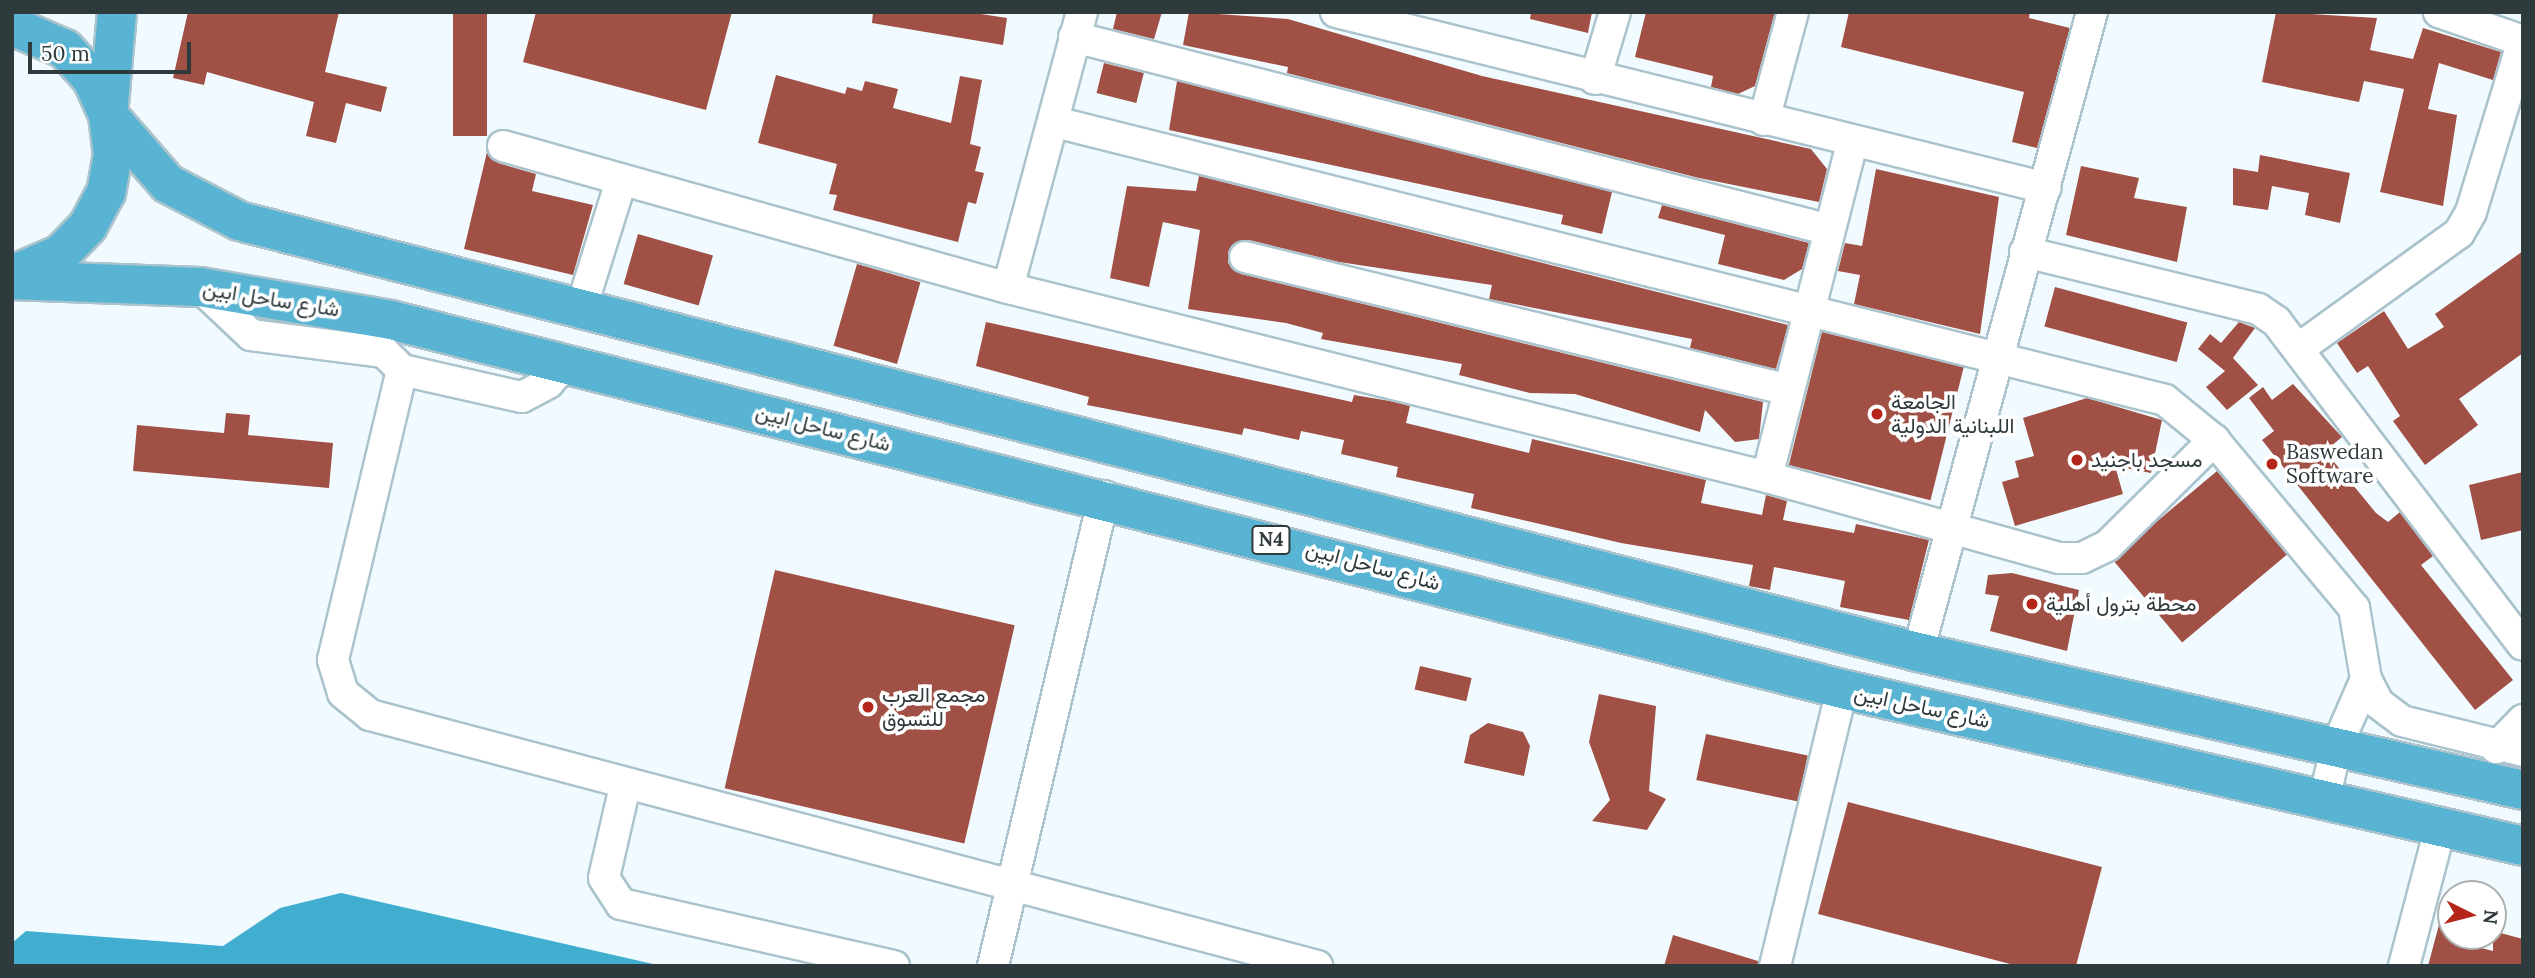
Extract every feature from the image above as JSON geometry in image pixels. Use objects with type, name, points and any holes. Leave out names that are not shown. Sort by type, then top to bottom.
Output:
[{"type":"highway","points":[[12,277],[61,254],[88,226],[106,192],[113,154],[108,115],[117,12]]},
{"type":"highway","points":[[12,26],[65,49],[92,79],[108,115]]},
{"type":"highway","name":"N4","points":[[108,115],[168,184],[239,221],[580,312],[1918,652],[2523,790]]},
{"type":"highway","name":"شارع ساحل ابين","points":[[12,277],[200,287],[391,320],[564,365],[1104,496],[1842,689],[2325,796],[2523,846]]},
{"type":"highway","points":[[564,365],[580,312]]},
{"type":"street","points":[[1336,12],[1436,25],[1595,79],[2046,188]]},
{"type":"street","points":[[1595,79],[1615,12]]},
{"type":"street","points":[[1764,120],[1793,12]]},
{"type":"street","points":[[1918,652],[1947,526],[2025,252],[2046,188],[2092,12]]},
{"type":"street","points":[[2301,347],[2459,233],[2471,212],[2523,41],[2439,12]]},
{"type":"street","points":[[1008,288],[1055,122],[1078,24],[1830,230]]},
{"type":"street","points":[[1055,122],[1808,314],[2165,400],[2214,440],[2354,608],[2366,679],[2378,703],[2402,721],[2509,750],[2523,720]]},
{"type":"street","points":[[1767,477],[1852,143]]},
{"type":"street","points":[[503,146],[620,184],[1008,288],[2082,558],[2107,546],[2214,440]]},
{"type":"street","points":[[580,312],[620,184]]},
{"type":"street","points":[[2025,252],[2258,309],[2301,347],[2523,645]]},
{"type":"street","points":[[1245,257],[1789,390]]},
{"type":"street","points":[[200,287],[251,335],[384,352],[402,370],[522,397],[548,383],[564,365]]},
{"type":"street","points":[[402,370],[333,660],[343,693],[370,715],[625,786],[1317,966]]},
{"type":"street","points":[[993,966],[1104,496]]},
{"type":"street","points":[[2325,796],[2336,748],[2366,679]]},
{"type":"street","points":[[1775,966],[1842,689]]},
{"type":"street","points":[[625,786],[604,877],[621,904],[894,966]]},
{"type":"street","points":[[2404,966],[2441,825]]},
{"type":"water","points":[[341,893],[662,966],[12,966],[12,943],[26,931],[223,946],[280,908]]},
{"type":"building","points":[[188,12],[339,12],[325,72],[387,87],[381,112],[346,103],[336,143],[306,136],[314,102],[207,72],[204,85],[173,78]]},
{"type":"building","points":[[453,12],[487,12],[487,136],[453,136]]},
{"type":"building","points":[[536,12],[732,12],[706,110],[523,62]]},
{"type":"building","points":[[873,12],[968,12],[1007,18],[1003,45],[872,23]]},
{"type":"building","points":[[1117,12],[1162,12],[1154,39],[1113,29]]},
{"type":"building","points":[[1189,12],[1288,19],[1482,76],[1811,149],[1827,169],[1819,202],[1699,178],[1287,73],[1288,67],[1183,45]]},
{"type":"building","points":[[1531,12],[1592,12],[1588,33],[1530,19]]},
{"type":"building","points":[[1646,12],[1775,12],[1755,86],[1738,94],[1711,87],[1713,76],[1635,57]]},
{"type":"building","points":[[1849,12],[2030,12],[2029,18],[2070,28],[2037,148],[2012,142],[2024,92],[1841,47]]},
{"type":"building","points":[[2276,12],[2377,18],[2370,50],[2413,59],[2423,28],[2501,52],[2493,80],[2439,63],[2428,109],[2457,115],[2443,206],[2380,192],[2404,89],[2364,81],[2359,102],[2262,82]]},
{"type":"building","points":[[1104,63],[1144,73],[1136,103],[1097,93]]},
{"type":"building","points":[[776,75],[845,94],[847,87],[862,91],[865,81],[898,89],[893,108],[951,123],[960,76],[982,80],[970,144],[981,147],[975,171],[984,173],[976,204],[968,202],[958,242],[833,210],[837,195],[829,194],[837,164],[758,143]]},
{"type":"building","points":[[1177,81],[1612,192],[1602,234],[1561,224],[1563,215],[1169,130]]},
{"type":"building","points":[[487,152],[498,163],[536,174],[532,191],[593,205],[573,275],[464,249]]},
{"type":"building","points":[[2260,155],[2350,173],[2340,223],[2305,215],[2309,193],[2272,186],[2268,210],[2233,205],[2233,168],[2258,172]]},
{"type":"building","points":[[2081,166],[2139,178],[2134,198],[2187,207],[2177,262],[2066,235]]},
{"type":"building","points":[[1876,169],[1999,197],[1980,334],[1854,304],[1860,275],[1838,271],[1845,243],[1862,246]]},
{"type":"building","points":[[1199,176],[1788,325],[1776,369],[1690,348],[1692,339],[1489,299],[1492,285],[1339,262],[1249,240],[1228,252],[1228,263],[1241,274],[1763,402],[1759,439],[1735,442],[1705,410],[1700,432],[1575,394],[1530,393],[1459,375],[1462,364],[1321,339],[1323,333],[1286,323],[1188,309],[1200,230],[1163,222],[1149,287],[1110,278],[1127,186],[1196,191]]},
{"type":"building","points":[[1662,205],[1809,243],[1802,269],[1784,280],[1718,264],[1725,235],[1658,218]]},
{"type":"building","points":[[638,234],[713,255],[699,305],[624,284]]},
{"type":"building","points":[[2523,251],[2523,353],[2459,399],[2478,425],[2425,465],[2393,421],[2400,416],[2368,366],[2357,373],[2337,343],[2384,311],[2408,349],[2444,327],[2435,314]]},
{"type":"building","points":[[857,264],[920,282],[897,364],[834,346]]},
{"type":"building","points":[[2055,287],[2187,322],[2177,362],[2044,327]]},
{"type":"building","points":[[986,322],[1352,402],[1354,395],[1390,401],[1410,406],[1406,423],[1529,453],[1532,439],[1706,480],[1701,503],[1762,515],[1766,495],[1787,501],[1783,520],[1854,533],[1856,524],[1929,540],[1909,620],[1840,607],[1845,581],[1774,567],[1770,590],[1749,586],[1753,565],[1621,543],[1471,508],[1474,494],[1396,477],[1398,467],[1341,454],[1344,440],[1301,431],[1299,440],[1244,428],[1242,435],[1087,405],[1089,397],[976,366]]},
{"type":"building","points":[[2239,322],[2255,328],[2233,358],[2258,385],[2227,410],[2206,387],[2225,371],[2198,349],[2210,334],[2221,343]]},
{"type":"building","name":"الجامعة اللبنانية الدولية","points":[[1822,332],[1964,367],[1931,500],[1789,465]]},
{"type":"building","points":[[2293,384],[2342,437],[2325,451],[2376,513],[2388,522],[2400,512],[2433,556],[2421,565],[2513,680],[2475,710],[2262,440],[2274,431],[2249,398],[2263,387],[2272,400]]},
{"type":"building","points":[[2087,398],[2162,420],[2151,473],[2115,466],[2123,494],[2015,526],[2002,482],[2019,477],[2015,461],[2034,456],[2023,418]]},
{"type":"building","points":[[226,413],[250,415],[248,435],[333,443],[329,488],[133,471],[137,425],[224,433]]},
{"type":"building","points":[[2217,471],[2287,554],[2182,643],[2112,559]]},
{"type":"building","points":[[2523,472],[2523,530],[2481,540],[2469,485]]},
{"type":"building","name":"مجمع العرب للتسوق","points":[[775,570],[1015,625],[964,844],[725,788]]},
{"type":"building","points":[[2012,573],[2079,590],[2067,651],[1990,631],[1999,596],[1985,594],[1988,575]]},
{"type":"building","points":[[1420,666],[1472,678],[1466,701],[1415,689]]},
{"type":"building","points":[[1599,694],[1656,706],[1649,791],[1666,799],[1647,830],[1592,821],[1610,800],[1589,742]]},
{"type":"building","points":[[1488,723],[1523,732],[1530,746],[1524,776],[1464,763],[1470,735]]},
{"type":"building","points":[[1706,734],[1808,756],[1798,802],[1696,780]]},
{"type":"building","points":[[1848,802],[2102,867],[2076,966],[2018,966],[1818,914]]},
{"type":"building","points":[[2437,932],[2437,950],[2507,950],[2507,935],[2523,939],[2523,966],[2428,966]]},
{"type":"building","points":[[1673,935],[1758,961],[1758,966],[1664,966]]},
{"type":"place","name":"الجامعة اللبنانية الدولية","points":[[1877,414]]},
{"type":"place","name":"مسجد باجنيد","points":[[2077,460]]},
{"type":"place","name":"Baswedan Software","points":[[2272,464]]},
{"type":"place","name":"محطة بترول أهلية","points":[[2032,604]]},
{"type":"place","name":"مجمع العرب للتسوق","points":[[868,707]]}]
